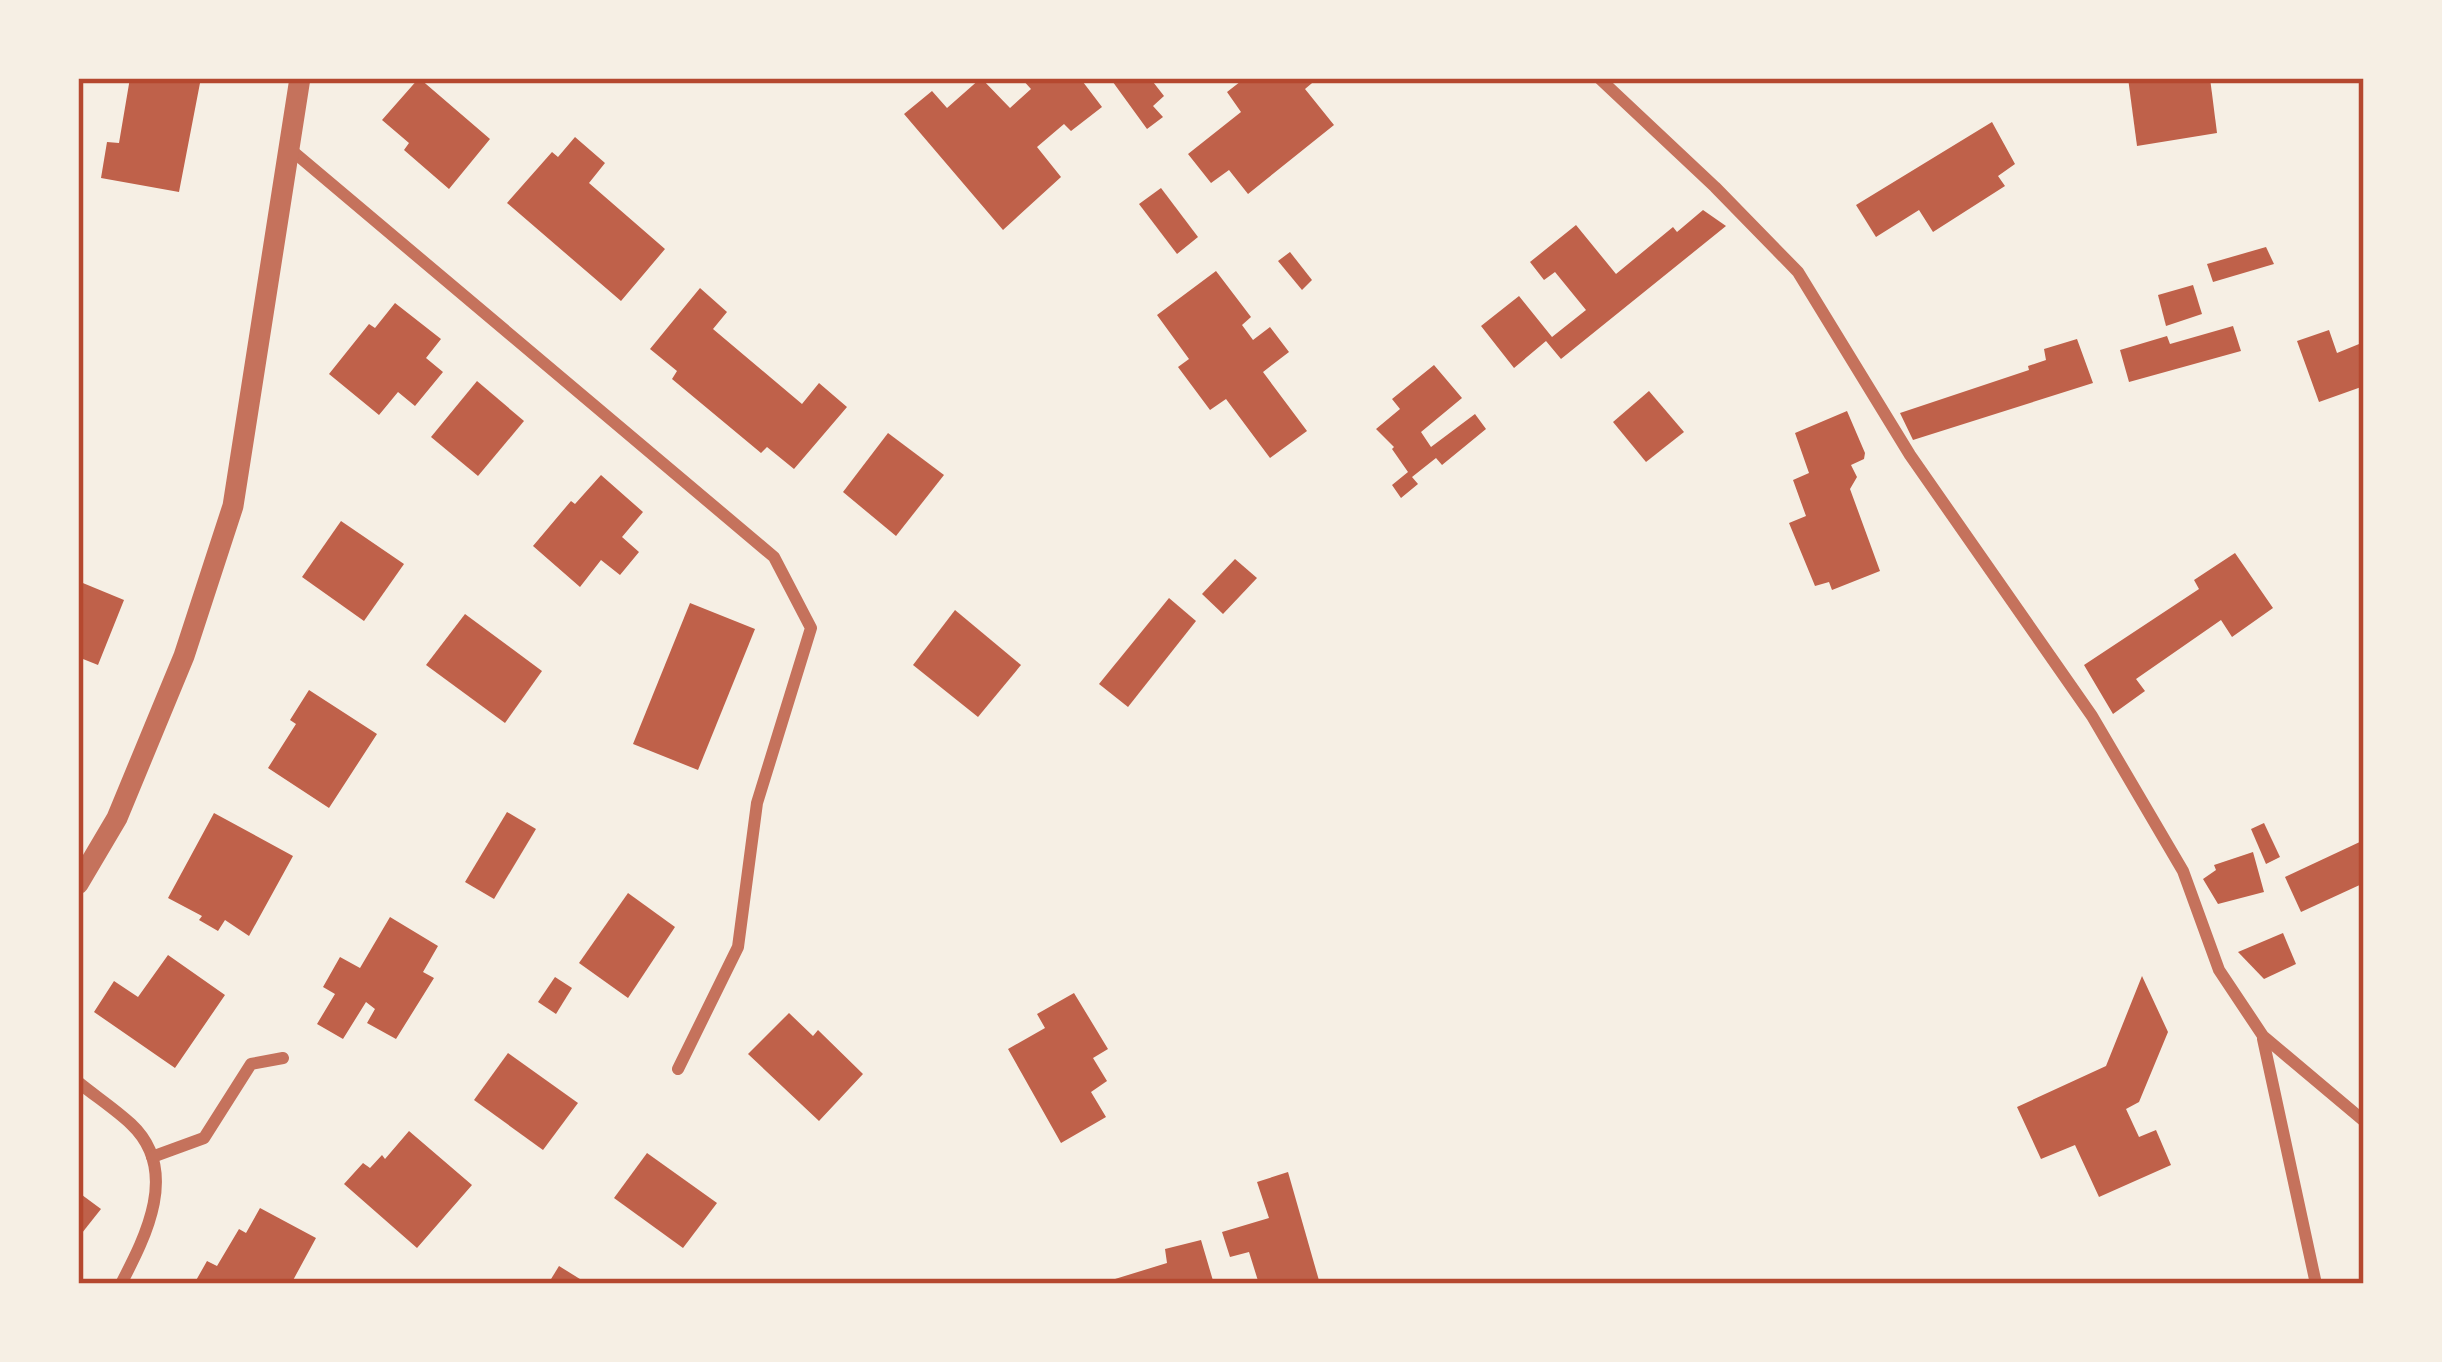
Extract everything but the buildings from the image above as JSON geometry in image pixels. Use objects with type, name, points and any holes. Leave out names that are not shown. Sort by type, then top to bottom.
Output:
[{"type":"street","points":[[78,884],[117,818],[184,656],[233,506],[300,78]]},
{"type":"street","points":[[1599,78],[1798,272],[1910,455],[2092,716],[2182,871],[2219,970],[2263,1036],[2364,1121]]},
{"type":"street","points":[[290,149],[774,556],[812,628],[758,803],[738,947],[678,1069]]},
{"type":"street","points":[[2263,1036],[2316,1284]]},
{"type":"street","points":[[152,1157],[204,1138],[251,1064],[283,1058]]},
{"type":"street","points":[[78,1082],[135,1127],[152,1157],[158,1190],[144,1240],[121,1284]]}]
